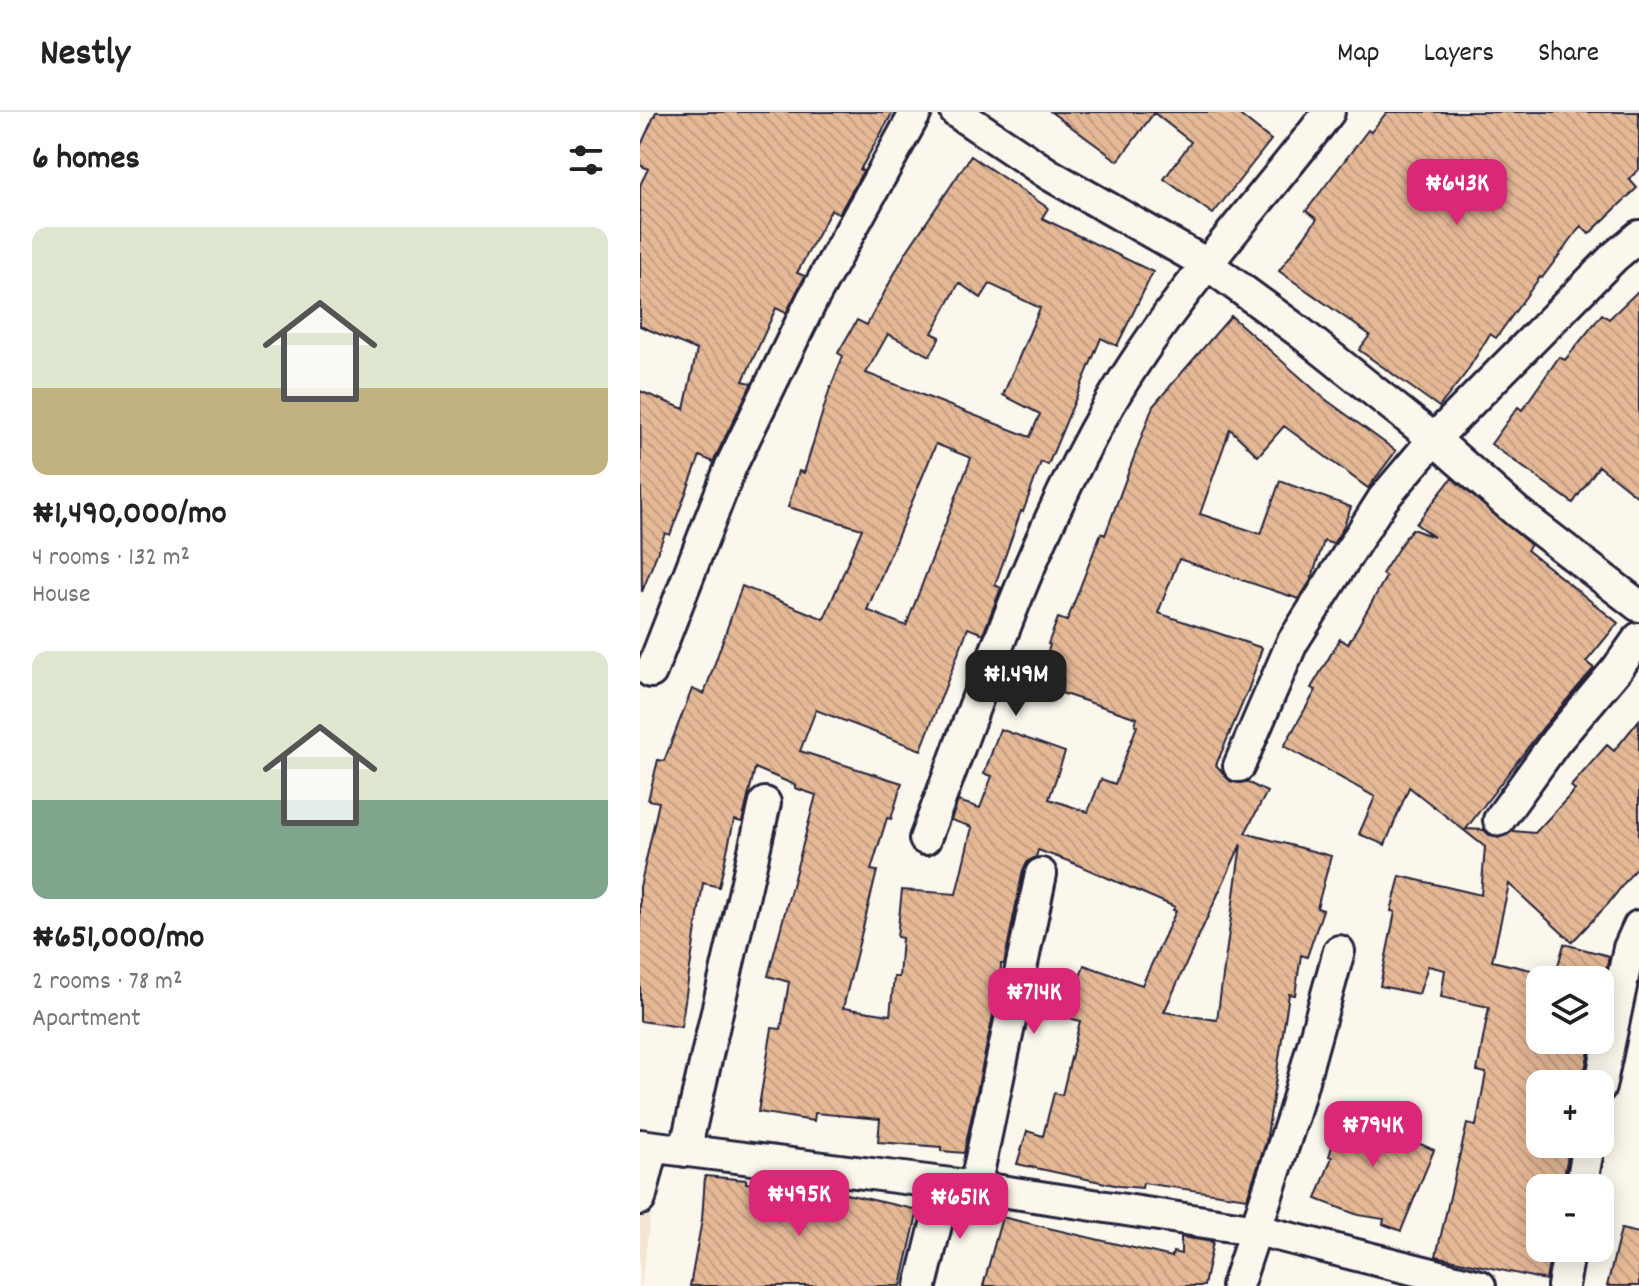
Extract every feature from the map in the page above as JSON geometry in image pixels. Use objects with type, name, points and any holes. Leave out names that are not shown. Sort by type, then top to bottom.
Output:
[{"type":"street","points":[[651,672],[731,466],[812,300],[916,112]]},
{"type":"street","points":[[956,112],[1050,175],[1207,264],[1301,333],[1434,439],[1517,512],[1639,606]]},
{"type":"street","points":[[925,839],[1016,597],[1071,477],[1110,402],[1207,264],[1329,112]]},
{"type":"street","points":[[1239,766],[1292,643],[1383,499],[1434,439],[1614,257],[1639,236]]},
{"type":"street","points":[[1499,820],[1556,741],[1639,638]]},
{"type":"street","points":[[685,1151],[765,803]]},
{"type":"street","points":[[921,1286],[960,1186],[1041,874]]},
{"type":"street","points":[[1604,1070],[1629,948],[1639,926]]},
{"type":"street","points":[[1237,1286],[1294,1113],[1339,951]]},
{"type":"street","points":[[640,1199],[647,1146],[960,1186],[1257,1230],[1480,1286]]},
{"type":"street","points":[[1563,1286],[1567,1262]]},
{"type":"shaded area","points":[[640,1134],[661,1138],[641,1286],[640,1286]]},
{"type":"building","points":[[656,112],[893,112],[839,214],[831,210],[797,273],[805,276],[786,313],[776,308],[743,381],[751,383],[750,387],[713,462],[700,456],[670,535],[665,533],[642,592],[640,391],[684,409],[697,350],[640,326],[640,185],[648,169],[640,165],[640,147]]},
{"type":"building","points":[[1051,112],[1236,112],[1271,140],[1213,214],[1164,179],[1191,142],[1154,113],[1118,161]]},
{"type":"building","points":[[1387,112],[1639,112],[1639,169],[1629,179],[1637,188],[1589,234],[1581,226],[1496,338],[1490,334],[1466,373],[1439,407],[1359,350],[1370,335],[1279,271],[1317,219],[1306,211],[1368,130],[1371,132]]},
{"type":"building","points":[[971,156],[1048,208],[1042,218],[1153,272],[1117,346],[1101,338],[1048,465],[1041,462],[1021,511],[995,585],[1001,588],[983,634],[968,628],[921,750],[816,710],[800,751],[902,783],[871,870],[877,871],[843,1008],[890,1015],[894,977],[899,977],[902,938],[897,937],[902,890],[956,894],[972,827],[951,820],[958,801],[980,808],[992,776],[984,774],[1000,729],[1065,752],[1049,799],[1088,812],[1101,779],[1115,784],[1137,726],[1137,718],[1037,685],[1058,618],[1067,621],[1101,533],[1105,535],[1153,406],[1231,316],[1325,399],[1396,451],[1368,488],[1284,426],[1258,456],[1230,429],[1200,514],[1261,534],[1280,481],[1351,507],[1343,528],[1333,544],[1324,541],[1311,580],[1299,599],[1179,559],[1158,613],[1262,648],[1249,688],[1216,765],[1231,782],[1247,782],[1267,792],[1245,833],[1331,856],[1317,908],[1323,910],[1307,957],[1301,955],[1295,995],[1289,994],[1266,1142],[1247,1198],[1143,1183],[1142,1188],[1119,1186],[1017,1164],[1027,1131],[1043,1136],[1054,1093],[1062,1095],[1080,1021],[1066,1017],[1084,965],[1142,985],[1176,911],[1173,910],[1175,907],[1038,850],[1036,857],[1028,861],[1023,870],[964,1153],[941,1151],[941,1147],[878,1142],[880,1119],[815,1113],[814,1121],[758,1112],[772,1028],[781,1029],[789,982],[768,976],[816,795],[755,768],[742,822],[734,820],[719,887],[703,883],[681,1027],[640,1021],[640,887],[659,802],[648,800],[658,760],[664,761],[692,689],[704,694],[742,586],[824,619],[862,529],[788,507],[799,471],[804,473],[843,356],[838,353],[857,320],[867,325],[905,254]],"holes":[[[959,283],[981,298],[990,284],[1040,308],[1003,395],[1040,414],[1030,437],[866,373],[888,334],[930,356],[940,337],[932,333]],[[936,444],[971,458],[906,626],[867,610]],[[1241,844],[1217,1020],[1164,1012]]]},
{"type":"building","points":[[1639,290],[1639,498],[1599,466],[1573,503],[1491,444],[1518,407],[1522,410],[1559,357],[1565,360],[1602,314],[1609,319]]},
{"type":"building","points":[[1452,478],[1531,545],[1527,550],[1618,623],[1586,662],[1594,668],[1542,729],[1466,829],[1484,830],[1498,838],[1513,831],[1535,833],[1575,790],[1571,786],[1607,745],[1614,751],[1639,720],[1639,864],[1608,904],[1572,942],[1509,884],[1492,961],[1526,969],[1526,1054],[1588,1054],[1585,1070],[1526,1070],[1526,1158],[1567,1158],[1565,1174],[1526,1174],[1526,1262],[1549,1262],[1546,1280],[1436,1256],[1467,1124],[1476,1126],[1486,1073],[1477,1071],[1489,1007],[1441,997],[1445,970],[1428,966],[1419,994],[1380,986],[1395,912],[1391,911],[1400,876],[1481,895],[1485,847],[1409,787],[1385,845],[1359,834],[1375,797],[1284,746],[1316,690],[1311,688],[1340,639],[1348,644],[1386,577],[1382,574],[1405,538],[1412,529],[1434,537],[1416,524]]},
{"type":"building","points":[[1564,944],[1609,956],[1607,966],[1558,966]]},
{"type":"building","points":[[1345,1104],[1381,1115],[1378,1125],[1434,1150],[1401,1231],[1383,1224],[1384,1219],[1358,1215],[1316,1199],[1332,1157],[1329,1156]]},
{"type":"building","points":[[705,1176],[746,1180],[746,1183],[817,1195],[836,1197],[837,1192],[918,1210],[901,1286],[690,1286],[702,1220]]},
{"type":"building","points":[[1002,1217],[1172,1257],[1173,1252],[1181,1254],[1181,1237],[1213,1242],[1204,1286],[983,1286]]},
{"type":"building","points":[[1621,1229],[1639,1233],[1639,1286],[1607,1286]]}]
